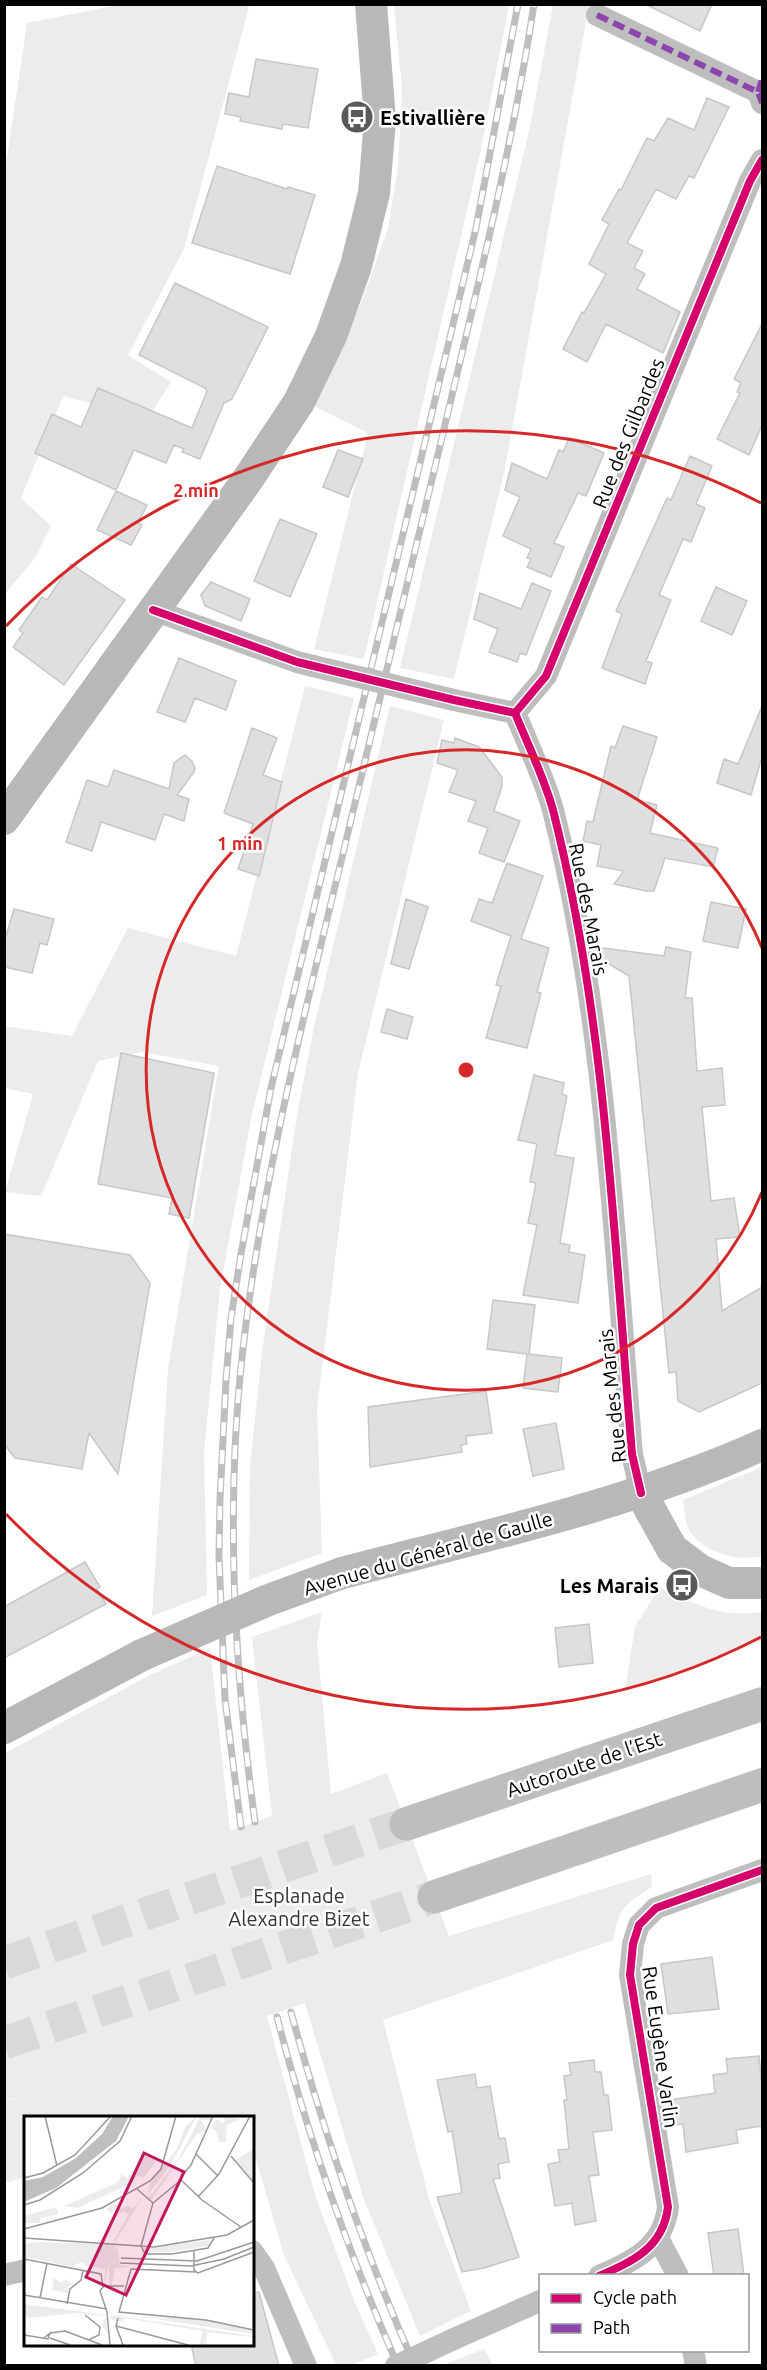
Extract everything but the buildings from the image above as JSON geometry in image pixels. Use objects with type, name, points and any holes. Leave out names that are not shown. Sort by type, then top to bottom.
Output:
[{"type":"highway","name":"Autoroute de l’Est","points":[[406,1824],[762,1704]]},
{"type":"highway","points":[[434,1897],[762,1785]]},
{"type":"main road","points":[[4,819],[248,478],[299,402],[332,336],[356,266],[374,193],[380,120],[370,4]]},
{"type":"main road","name":"Avenue du Général de Gaulle","points":[[4,1728],[142,1655],[266,1601],[342,1573],[555,1518],[641,1493],[705,1471],[762,1445]]},
{"type":"main road","points":[[641,1493],[672,1549],[700,1570],[729,1582],[762,1583]]},
{"type":"street","points":[[597,15],[761,91]]},
{"type":"street","name":"Rue des Gilbardes","points":[[515,713],[546,676],[750,181],[762,160]]},
{"type":"street","points":[[153,610],[297,662],[515,713]]},
{"type":"street","name":"Rue des Marais","points":[[515,713],[552,808],[585,965],[603,1113],[632,1454],[641,1493]]},
{"type":"street","name":"Rue Eugène Varlin","points":[[658,2238],[667,2219],[668,2207],[630,1976],[633,1944],[639,1925],[656,1908],[762,1870]]},
{"type":"street","points":[[603,2274],[634,2259],[658,2238],[677,2274]]},
{"type":"street","points":[[254,2254],[264,2268],[306,2366]]},
{"type":"street","points":[[4,2276],[24,2271]]},
{"type":"street","points":[[396,2366],[539,2301]]},
{"type":"green space","points":[[118,5],[245,5],[249,7],[184,249],[128,355],[171,382],[148,418],[63,396],[21,498],[51,526],[35,558],[5,594],[5,171],[27,23]]},
{"type":"green space","points":[[394,5],[509,5],[481,149],[364,659],[314,649],[368,433],[314,406],[361,303],[388,229],[398,166],[402,89]]},
{"type":"green space","points":[[553,5],[589,5],[505,468],[454,679],[400,668],[530,127]]},
{"type":"green space","points":[[305,686],[354,698],[252,1114],[220,1289],[204,1452],[207,1595],[152,1616],[168,1369],[219,1066],[142,1052],[98,1061],[41,1196],[5,1192],[33,1094],[5,1088],[4,1026],[72,1036],[128,928],[236,956]]},
{"type":"green space","points":[[390,706],[444,720],[358,1073],[317,1409],[322,1553],[249,1580],[250,1466],[262,1352],[297,1115],[314,1027]]},
{"type":"green space","points":[[762,1467],[762,1556],[743,1558],[723,1554],[705,1545],[690,1532],[683,1500]]},
{"type":"green space","points":[[660,1587],[697,1604],[721,1611],[762,1612],[762,1641],[625,1690],[635,1627]]},
{"type":"green space","name":"Esplanade Alexandre Bizet","points":[[322,1612],[317,1642],[331,1794],[387,1773],[449,1936],[651,1874],[652,1887],[629,1903],[621,1913],[613,1940],[383,2020],[429,2199],[471,2311],[420,2336],[363,2197],[305,2003],[267,2016],[315,2195],[355,2303],[378,2354],[352,2365],[336,2365],[284,2255],[254,2153],[254,2116],[24,2116],[24,2177],[5,2183],[4,2102],[48,2087],[5,2101],[5,1753],[150,1675],[210,1648],[230,1831],[272,1816],[252,1637]]},
{"type":"green space","points":[[484,2349],[493,2365],[443,2365]]},
{"type":"tunnel","points":[[4,1963],[406,1824]]},
{"type":"tunnel","points":[[4,2043],[434,1897]]},
{"type":"railway","points":[[241,1827],[225,1699],[219,1556],[220,1499],[231,1318],[271,1088],[476,228],[518,4]]},
{"type":"railway","points":[[255,1822],[242,1711],[233,1544],[236,1433],[247,1312],[268,1184],[295,1056],[491,228],[534,4]]},
{"type":"railway","points":[[291,2012],[346,2192],[396,2323],[415,2366]]},
{"type":"railway","points":[[277,2017],[330,2194],[362,2280],[398,2366]]},
{"type":"marked path","points":[[597,15],[758,92],[762,103]]},
{"type":"marked path","points":[[758,92],[762,79]]},
{"type":"cycle path","points":[[515,713],[546,676],[750,181],[762,160]]},
{"type":"cycle path","points":[[153,610],[297,662],[515,713]]},
{"type":"cycle path","points":[[515,713],[553,810],[571,889],[585,969],[606,1130],[632,1454],[641,1493]]},
{"type":"cycle path","points":[[603,2274],[623,2265],[653,2243],[660,2233],[668,2207],[630,1975],[633,1944],[639,1925],[656,1908],[762,1870]]},
{"type":"place","name":"Estivallière","points":[[357,117]]},
{"type":"place","name":"Les Marais","points":[[682,1585]]}]
